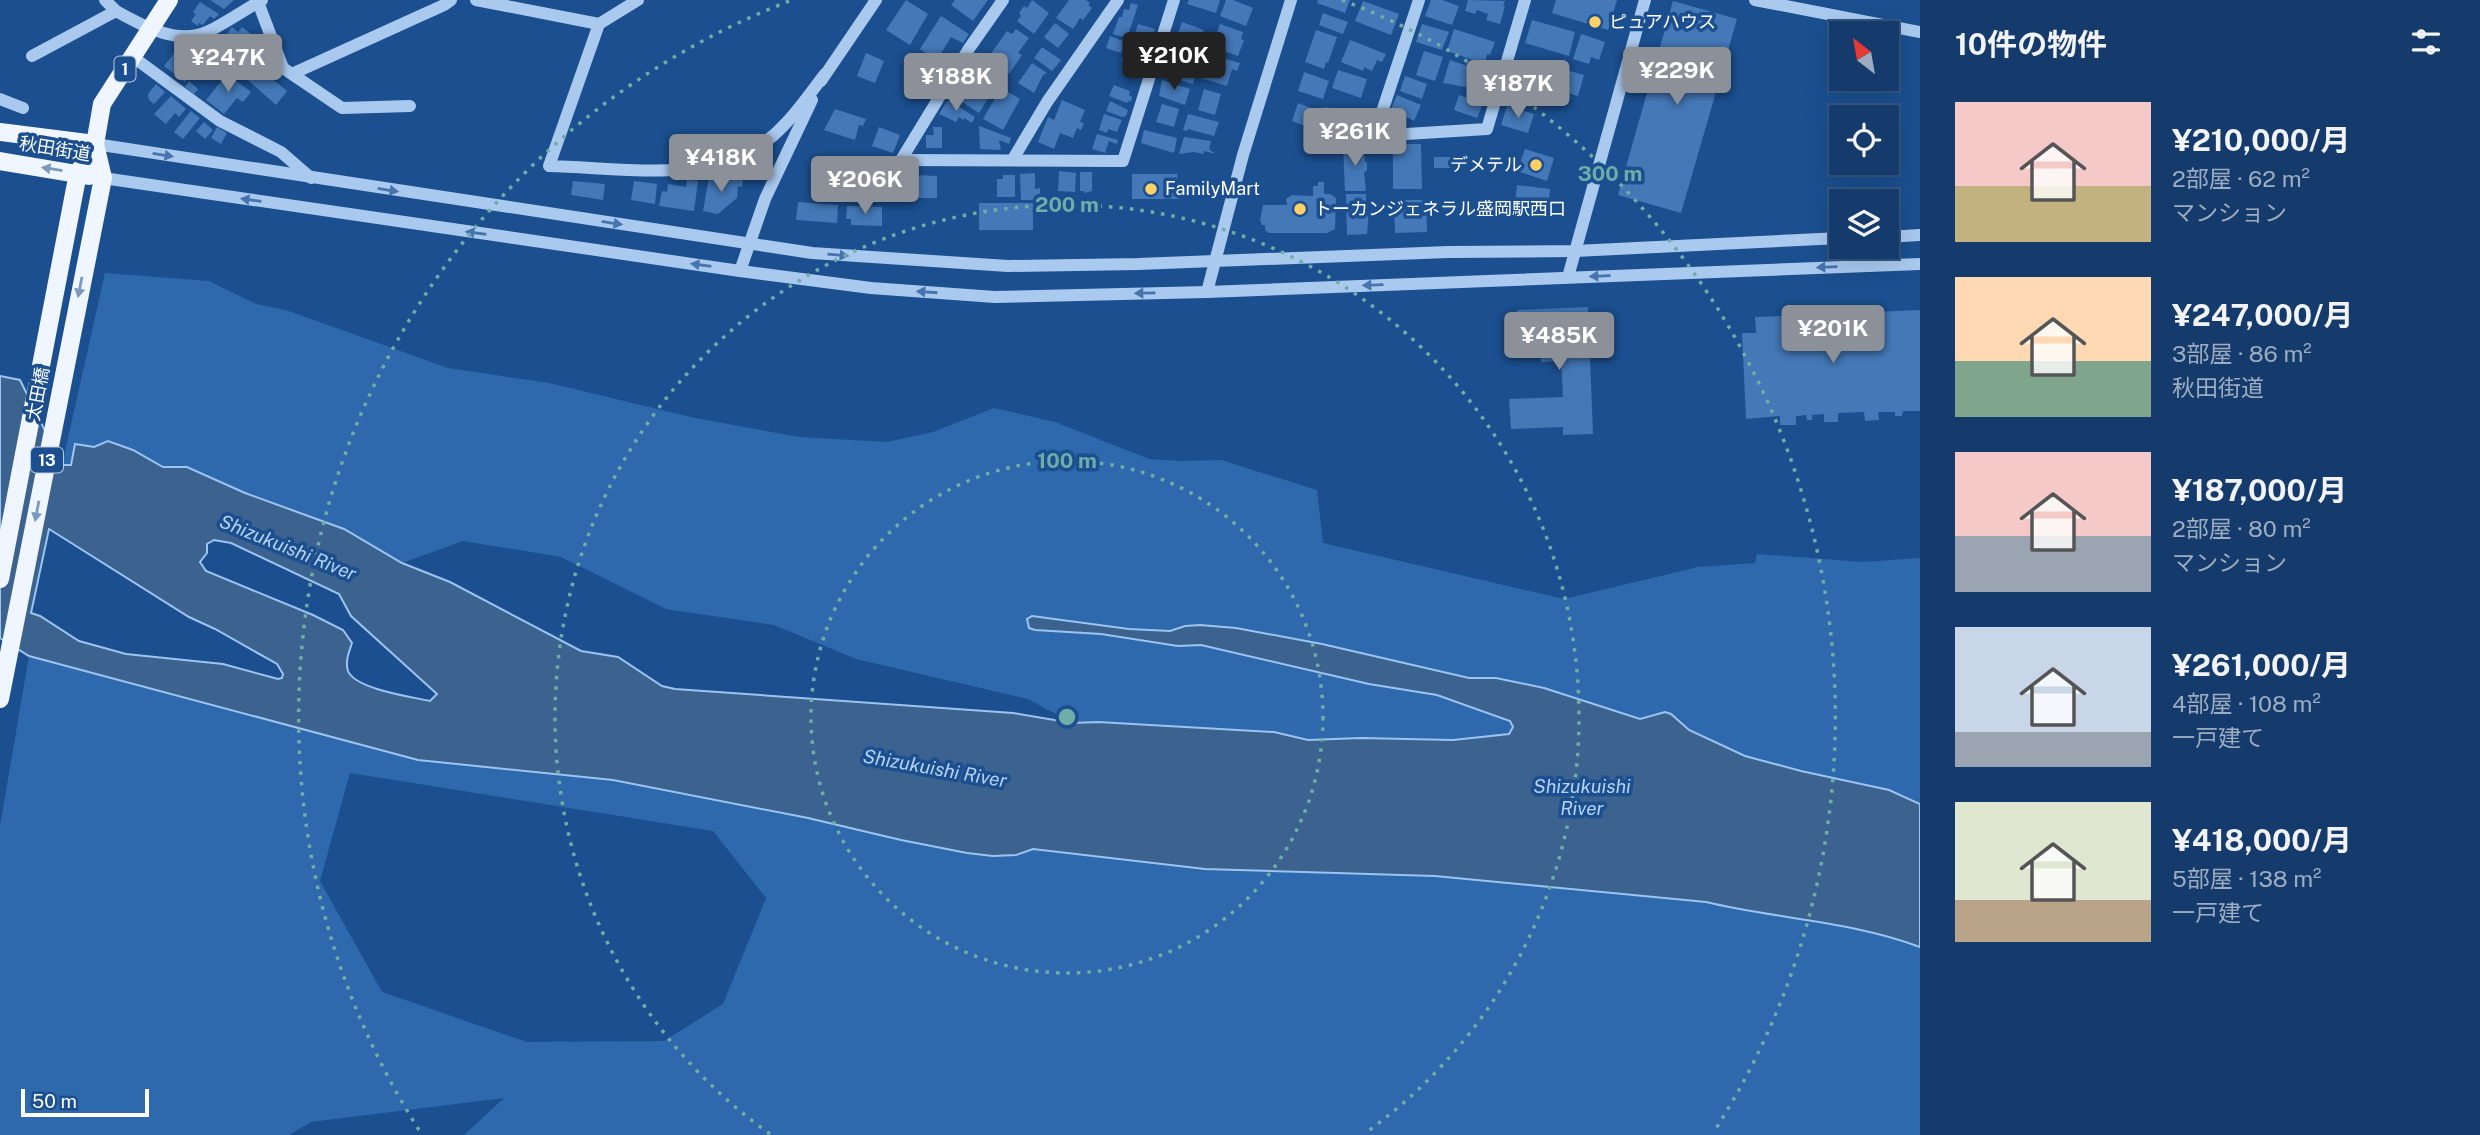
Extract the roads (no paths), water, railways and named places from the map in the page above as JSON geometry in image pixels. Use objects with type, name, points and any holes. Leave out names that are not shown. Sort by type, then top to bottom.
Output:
[{"type":"main road","name":"秋田街道","points":[[0,132],[95,144],[102,104],[169,0]]},
{"type":"main road","name":"13","points":[[78,173],[95,144]]},
{"type":"main road","name":"1","points":[[95,144],[103,178]]},
{"type":"main road","name":"秋田街道","points":[[0,161],[103,178]]},
{"type":"main road","name":"太田橋","points":[[0,579],[78,173]]},
{"type":"main road","name":"太田橋","points":[[0,699],[103,178]]},
{"type":"street","points":[[105,0],[116,11],[150,30],[187,37],[207,32],[260,1],[283,68],[342,108],[410,106]]},
{"type":"street","points":[[294,73],[450,0]]},
{"type":"street","points":[[476,0],[599,24]]},
{"type":"street","points":[[638,0],[599,24],[549,166],[664,170],[720,163],[756,149],[795,114],[876,0]]},
{"type":"street","points":[[1003,0],[943,88],[901,160],[1123,161],[1174,2],[1159,0]]},
{"type":"street","points":[[1013,159],[1047,102],[1118,0]]},
{"type":"street","points":[[1207,292],[1243,155],[1291,0]]},
{"type":"street","points":[[1419,0],[1374,136],[1488,129],[1525,0]]},
{"type":"street","points":[[1568,277],[1645,0]]},
{"type":"street","points":[[1755,0],[1920,32]]},
{"type":"street","points":[[32,56],[116,11]]},
{"type":"street","points":[[133,57],[220,121],[281,152],[311,178]]},
{"type":"street","points":[[740,271],[765,199],[825,74]]},
{"type":"street","points":[[0,99],[23,108]]},
{"type":"street","points":[[95,144],[750,244],[837,255],[1008,266],[1448,252],[1575,251],[1829,239]]},
{"type":"street","points":[[103,178],[740,271],[871,288],[995,297],[1207,292],[1920,264]]},
{"type":"street","points":[[1899,236],[1920,235]]},
{"type":"water","name":"Shizukuishi River","points":[[0,376],[20,380],[62,465],[71,465],[75,444],[94,447],[108,441],[133,450],[163,467],[187,467],[245,493],[344,529],[402,563],[450,582],[581,651],[618,657],[662,686],[675,689],[1013,713],[1072,723],[1098,722],[1274,732],[1308,740],[1453,740],[1509,734],[1513,727],[1510,721],[1437,695],[1369,684],[1201,645],[1178,646],[1101,634],[1035,630],[1029,628],[1027,619],[1032,616],[1129,629],[1170,631],[1200,625],[1236,628],[1322,644],[1469,678],[1496,678],[1544,688],[1640,719],[1665,712],[1689,730],[1745,756],[1889,790],[1920,804],[1920,947],[1867,931],[1706,902],[1435,876],[1205,869],[1033,849],[1016,855],[967,853],[808,818],[613,780],[418,760],[29,656],[0,638]],"holes":[[[49,529],[189,617],[277,664],[283,674],[282,678],[223,664],[126,654],[79,641],[31,613]],[[214,540],[231,543],[339,594],[351,616],[437,694],[430,701],[361,683],[348,671],[352,643],[343,630],[206,571],[200,562],[207,553],[207,544]]]},
{"type":"place","name":"ピュアハウス","points":[[1595,22]]},
{"type":"place","name":"デメテル","points":[[1536,165]]},
{"type":"place","name":"FamilyMart","points":[[1151,189]]},
{"type":"place","name":"トーカンジェネラル盛岡駅西口","points":[[1300,209]]}]
